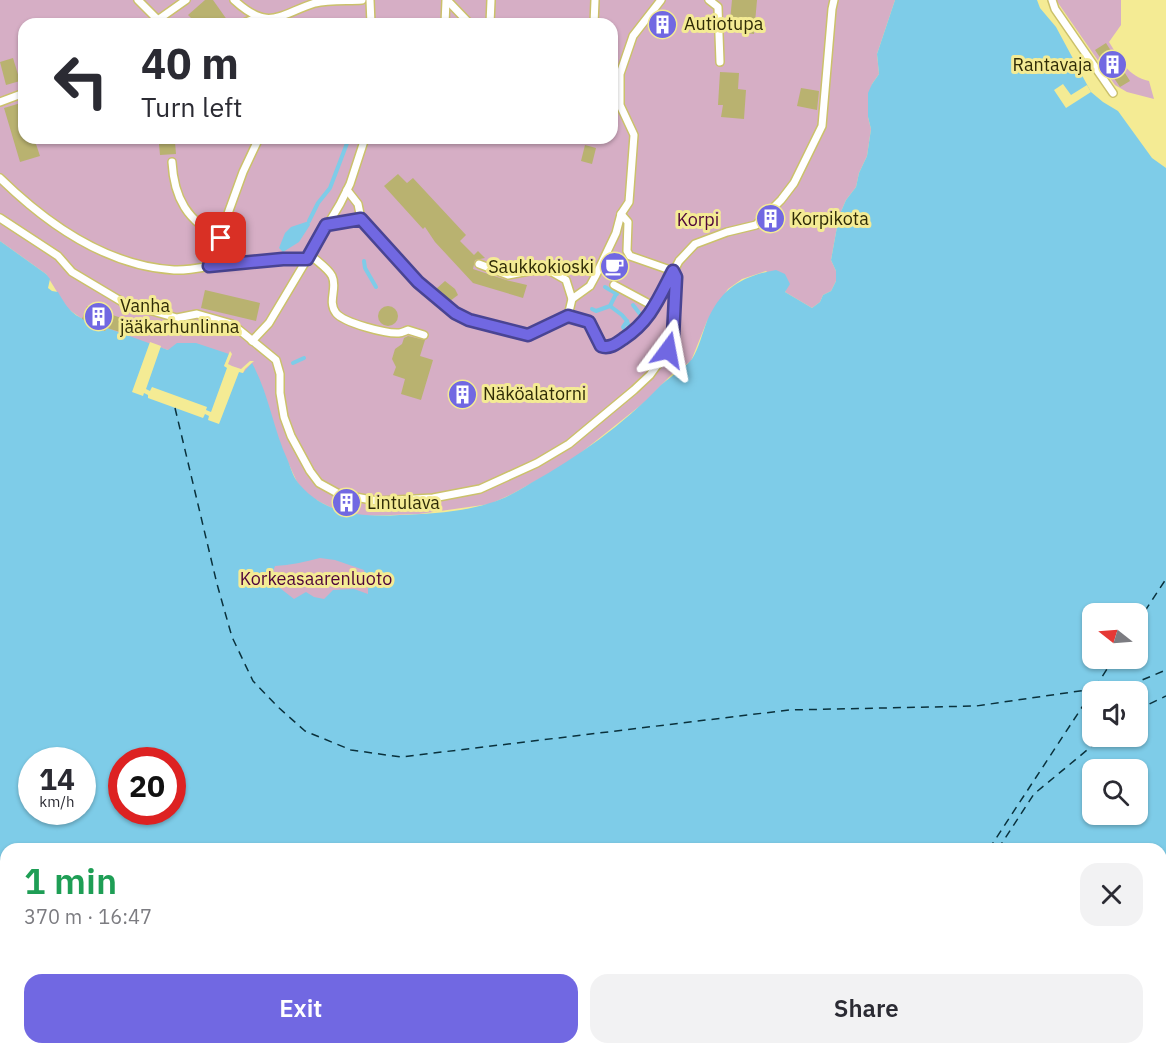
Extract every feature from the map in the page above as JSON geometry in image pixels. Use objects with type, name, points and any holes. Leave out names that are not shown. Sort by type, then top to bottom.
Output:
[{"type":"lane","points":[[138,0],[158,18]]},
{"type":"lane","points":[[165,18],[186,0]]},
{"type":"lane","points":[[234,0],[250,13],[262,18]]},
{"type":"lane","points":[[284,18],[317,1],[362,0]]},
{"type":"lane","points":[[370,0],[371,18]]},
{"type":"lane","points":[[445,18],[446,0]]},
{"type":"lane","points":[[446,0],[464,18]]},
{"type":"lane","points":[[490,0],[490,18]]},
{"type":"lane","points":[[594,18],[595,0]]},
{"type":"lane","points":[[572,299],[590,286],[616,233],[621,214],[628,202],[634,135],[620,105],[620,74],[633,36],[661,0]]},
{"type":"lane","points":[[710,0],[719,3],[720,62]]},
{"type":"lane","points":[[347,190],[358,204],[361,219],[418,282],[455,313],[469,320],[528,335],[568,316],[589,322],[601,346],[615,344],[638,329],[655,307],[679,261],[695,244],[758,223],[782,200],[794,183],[822,126],[834,0]]},
{"type":"lane","points":[[1052,0],[1055,9],[1113,93]]},
{"type":"lane","points":[[0,102],[18,95]]},
{"type":"lane","points":[[209,266],[243,172],[256,144]]},
{"type":"lane","points":[[252,341],[269,323],[347,190],[362,144]]},
{"type":"lane","points":[[172,162],[175,190],[187,212],[221,238]]},
{"type":"lane","points":[[0,178],[42,214],[89,245],[130,261],[176,270],[283,259],[315,259],[332,276],[334,283],[332,304],[335,312],[342,317],[385,331],[401,334],[408,330],[424,335]]},
{"type":"lane","points":[[0,219],[58,256],[72,272],[124,303],[177,318],[196,314],[232,324],[276,360],[280,374],[284,417],[301,457],[319,483],[341,495],[377,501],[399,501],[455,495],[499,482],[555,454],[650,375],[668,350],[673,336],[676,277],[673,271],[630,256],[627,251],[628,222],[621,214]]},
{"type":"lane","points":[[326,225],[361,219]]},
{"type":"lane","points":[[479,264],[508,275],[545,268],[566,280],[572,299],[568,316]]},
{"type":"lane","points":[[614,285],[655,307]]},
{"type":"green space","name":"Korpi","points":[[0,0],[895,0],[877,54],[879,74],[872,84],[868,117],[871,129],[867,156],[859,173],[856,187],[846,200],[839,216],[831,260],[836,271],[836,281],[831,291],[823,295],[820,302],[812,308],[785,292],[786,290],[766,271],[742,279],[728,289],[707,321],[691,361],[672,374],[646,401],[568,463],[490,504],[419,514],[363,516],[338,511],[320,502],[307,494],[297,482],[281,447],[271,416],[243,373],[93,327],[67,308],[46,274],[0,241]]},
{"type":"green space","points":[[1056,0],[1121,0],[1121,25],[1109,42],[1121,61],[1135,76],[1149,81],[1154,99],[1127,92],[1115,85]]},
{"type":"green space","name":"Korkeasaarenluoto","points":[[268,535],[415,581],[294,635],[252,545]]},
{"type":"water","points":[[895,0],[1037,0],[1040,8],[1056,27],[1091,92],[1118,111],[1152,158],[1166,168],[1166,843],[0,843],[0,241],[46,274],[50,279],[48,288],[58,292],[72,312],[94,323],[94,327],[105,331],[107,328],[168,350],[177,343],[196,343],[229,354],[224,366],[243,373],[252,363],[263,387],[278,437],[294,477],[310,495],[321,503],[346,512],[386,516],[468,509],[516,492],[566,462],[616,427],[661,385],[690,362],[697,350],[707,321],[719,300],[742,280],[776,270],[785,274],[790,284],[785,292],[812,308],[820,302],[823,295],[831,291],[836,281],[836,271],[831,260],[839,216],[846,200],[856,187],[859,173],[867,156],[871,129],[868,117],[868,93],[879,74],[877,54]],"holes":[[[320,558],[335,560],[364,570],[366,579],[375,583],[368,588],[368,594],[354,589],[333,590],[324,599],[306,592],[294,599],[276,585],[272,574],[275,566]]]},
{"type":"water","points":[[309,221],[310,225],[299,242],[283,252],[279,248],[285,233],[291,227]]},
{"type":"pier","points":[[1063,84],[1071,95],[1087,85],[1091,92],[1066,108],[1054,90]]},
{"type":"pier","points":[[150,342],[161,346],[146,389],[150,391],[152,387],[207,407],[206,410],[211,412],[227,368],[224,366],[230,351],[232,354],[228,364],[232,366],[241,369],[250,361],[254,361],[243,373],[239,372],[219,424],[208,420],[209,416],[205,414],[203,418],[148,398],[148,395],[144,393],[143,396],[132,392]]},
{"type":"building","points":[[205,0],[213,0],[226,18],[191,18],[188,15]]},
{"type":"building","points":[[732,0],[757,0],[754,34],[729,31]]},
{"type":"building","name":"Rantavaja","points":[[1106,43],[1130,81],[1120,87],[1095,50]]},
{"type":"building","points":[[13,58],[18,82],[6,85],[0,62]]},
{"type":"building","points":[[720,72],[739,73],[738,89],[746,90],[744,119],[721,117],[723,105],[718,105]]},
{"type":"building","points":[[801,88],[819,91],[817,110],[797,106]]},
{"type":"building","points":[[18,104],[18,144],[36,144],[40,156],[20,162],[4,108]]},
{"type":"building","points":[[159,144],[175,144],[176,154],[160,155]]},
{"type":"building","points":[[585,145],[596,148],[592,164],[581,161]]},
{"type":"building","points":[[398,174],[407,183],[413,178],[466,235],[460,241],[474,255],[478,251],[485,258],[475,260],[473,269],[527,285],[523,298],[473,283],[435,242],[425,227],[423,229],[384,186]]},
{"type":"building","name":"Saukkokioski","points":[[613,254],[626,260],[616,280],[603,275]]},
{"type":"building","points":[[445,281],[455,289],[458,295],[450,301],[436,289]]},
{"type":"building","points":[[205,290],[260,303],[256,321],[201,308]]},
{"type":"building","name":"Vanha jääkarhunlinna","points":[[87,306],[124,319],[120,332],[93,327],[94,323],[82,319]]},
{"type":"building","points":[[388,306],[395,309],[398,316],[395,323],[388,326],[381,323],[378,316],[381,309]]},
{"type":"building","points":[[408,336],[425,340],[420,356],[433,360],[421,400],[401,394],[405,379],[393,375],[396,367],[392,359],[395,349]]},
{"type":"waterway","points":[[309,221],[318,203],[330,188],[347,144]]},
{"type":"waterway","points":[[364,261],[365,268],[376,287]]},
{"type":"waterway","points":[[605,287],[617,294]]},
{"type":"waterway","points":[[592,309],[596,311],[610,306],[616,294]]},
{"type":"waterway","points":[[633,305],[640,314]]},
{"type":"waterway","points":[[610,306],[627,321],[623,327],[625,330]]},
{"type":"waterway","points":[[627,321],[629,327]]},
{"type":"waterway","points":[[293,363],[304,358]]},
{"type":"ferry route","points":[[175,408],[232,637],[253,681],[305,731],[351,750],[401,757],[789,710],[976,706],[1135,683],[1166,670]]},
{"type":"ferry route","points":[[1148,606],[1166,579]]},
{"type":"ferry route","points":[[1099,681],[1107,669]]},
{"type":"ferry route","points":[[1148,705],[1166,696]]},
{"type":"ferry route","points":[[993,843],[1082,707]]},
{"type":"ferry route","points":[[1002,843],[1034,794],[1091,747]]},
{"type":"place","name":"Autiotupa","points":[[663,24]]},
{"type":"place","name":"Rantavaja","points":[[1113,65]]},
{"type":"place","name":"Korpikota","points":[[770,219]]},
{"type":"place","name":"Saukkokioski","points":[[615,267]]},
{"type":"place","name":"Vanha jääkarhunlinna","points":[[99,316]]},
{"type":"place","name":"Näköalatorni","points":[[462,394]]},
{"type":"place","name":"Lintulava","points":[[346,503]]},
{"type":"route","points":[[221,238],[209,266],[307,259],[326,225],[361,219],[418,282],[445,302],[455,313],[474,322],[528,335],[568,316],[578,318],[589,322],[601,346],[606,347],[638,329],[648,318],[673,271],[676,277],[675,306],[673,336],[668,350]]}]
